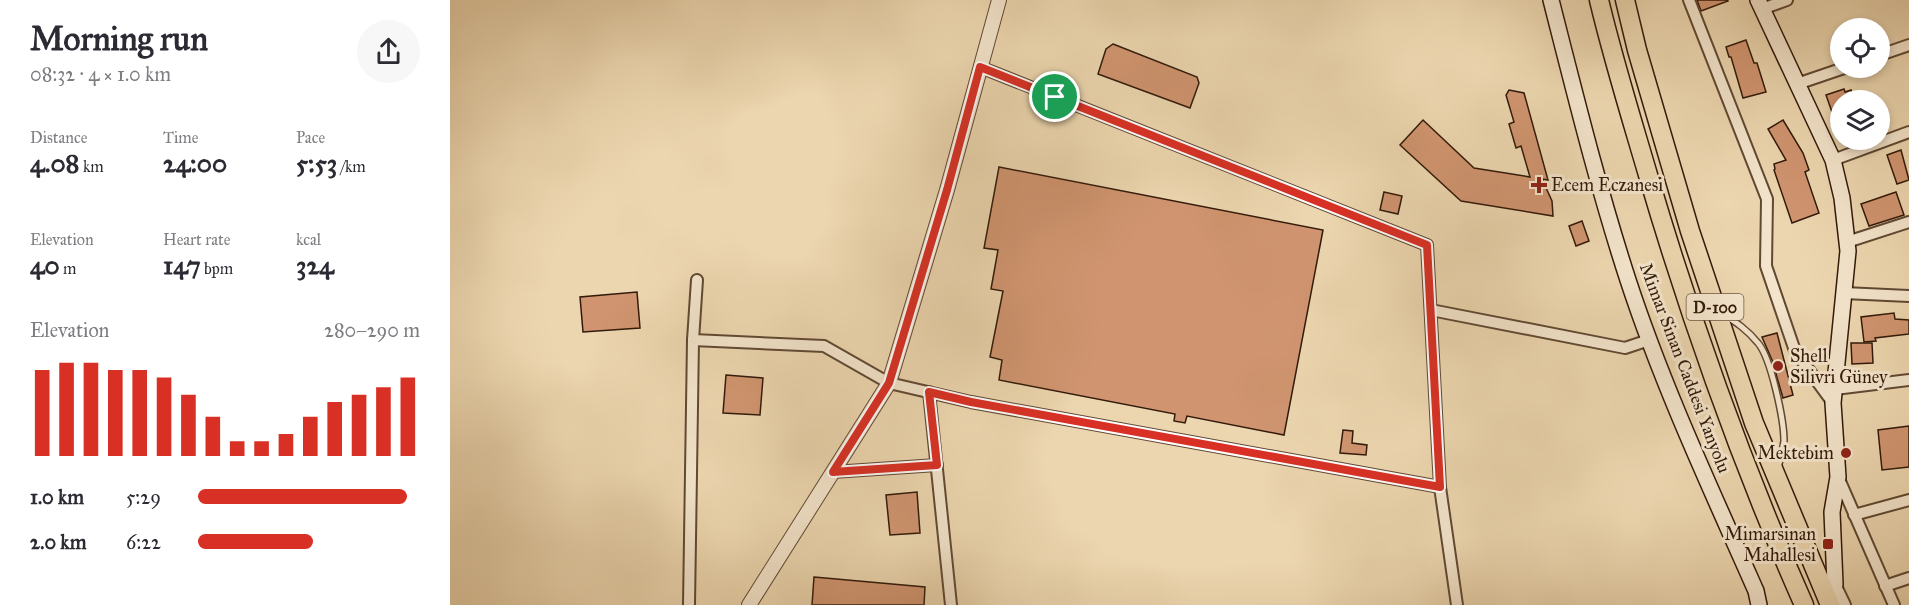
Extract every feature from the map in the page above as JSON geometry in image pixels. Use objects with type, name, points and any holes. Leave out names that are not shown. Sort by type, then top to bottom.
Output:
[{"type":"highway","name":"D-100","points":[[1599,0],[1614,60],[1671,254],[1712,376],[1798,602]]},
{"type":"highway","name":"D-100","points":[[1625,0],[1673,174],[1754,423],[1831,605]]},
{"type":"main road","name":"Mimar Sinan Caddesi Yanyolu","points":[[1551,0],[1592,157],[1628,280],[1649,340],[1756,591],[1759,605]]},
{"type":"main road","points":[[1760,4],[1833,160],[1842,198],[1847,242],[1834,396],[1838,477],[1832,512],[1835,584],[1831,605]]},
{"type":"street","points":[[749,605],[889,383],[947,190],[999,0]]},
{"type":"street","points":[[1689,0],[1767,199],[1766,266],[1795,351],[1834,396],[1909,380]]},
{"type":"street","points":[[1760,4],[1787,0]]},
{"type":"street","points":[[1890,52],[1909,45]]},
{"type":"street","points":[[980,67],[1427,245],[1440,487],[1457,605]]},
{"type":"street","points":[[1797,84],[1830,73]]},
{"type":"street","points":[[1833,160],[1909,132]]},
{"type":"street","points":[[1847,242],[1909,222]]},
{"type":"street","points":[[689,605],[693,340],[697,280]]},
{"type":"street","points":[[1844,293],[1909,296]]},
{"type":"street","points":[[1431,310],[1625,348],[1649,340]]},
{"type":"street","points":[[693,340],[824,346],[889,383],[971,402],[1440,487]]},
{"type":"street","points":[[929,392],[951,605]]},
{"type":"street","points":[[833,472],[937,465]]},
{"type":"street","points":[[1838,477],[1894,605]]},
{"type":"street","points":[[1854,515],[1909,500]]},
{"type":"street","points":[[1885,586],[1909,578]]},
{"type":"street","points":[[1835,584],[1845,605]]},
{"type":"lane","points":[[1718,313],[1744,329],[1760,344],[1766,355],[1782,417],[1784,442],[1776,478]]},
{"type":"building","points":[[1697,0],[1727,0],[1728,1],[1701,11]]},
{"type":"building","points":[[1746,40],[1754,63],[1757,63],[1766,92],[1743,98],[1726,47]]},
{"type":"building","points":[[1113,44],[1197,77],[1199,83],[1190,108],[1098,74],[1106,49]]},
{"type":"building","points":[[1509,90],[1524,93],[1548,180],[1542,179],[1552,201],[1553,216],[1461,201],[1400,145],[1423,120],[1474,168],[1530,177],[1521,146],[1516,148],[1509,124],[1514,122],[1506,95]]},
{"type":"building","points":[[1830,94],[1830,106],[1826,95]]},
{"type":"building","points":[[1783,120],[1803,153],[1809,170],[1805,172],[1819,213],[1792,223],[1774,170],[1774,164],[1786,160],[1768,129]]},
{"type":"building","points":[[1901,150],[1909,180],[1897,184],[1887,155]]},
{"type":"building","points":[[999,167],[1323,230],[1284,435],[1187,416],[1185,423],[1174,421],[1175,414],[999,380],[1002,360],[990,357],[1003,291],[991,289],[998,250],[984,248]]},
{"type":"building","points":[[1384,192],[1402,196],[1398,214],[1380,210]]},
{"type":"building","points":[[1896,192],[1904,215],[1869,226],[1861,204]]},
{"type":"building","points":[[1582,221],[1589,241],[1576,246],[1569,226]]},
{"type":"building","points":[[637,292],[640,328],[583,332],[580,297]]},
{"type":"building","points":[[1894,313],[1895,319],[1909,320],[1909,334],[1875,338],[1876,341],[1864,342],[1861,317]]},
{"type":"building","points":[[1777,333],[1793,395],[1783,398],[1772,360],[1762,337]]},
{"type":"building","points":[[1851,343],[1872,343],[1873,363],[1852,364]]},
{"type":"building","points":[[726,375],[763,378],[760,415],[723,413]]},
{"type":"building","points":[[1909,426],[1909,467],[1882,470],[1878,430]]},
{"type":"building","points":[[1343,430],[1353,431],[1352,443],[1367,445],[1366,455],[1340,453]]},
{"type":"building","points":[[917,492],[920,533],[890,535],[886,495]]},
{"type":"building","points":[[814,577],[925,587],[924,605],[812,605]]},
{"type":"place","name":"Ecem Eczanesi","points":[[1539,185]]},
{"type":"place","name":"Shell Silivri Güney","points":[[1778,366]]},
{"type":"place","name":"Mektebim","points":[[1846,453]]},
{"type":"place","name":"Mimarsinan Mahallesi","points":[[1828,544]]},
{"type":"route","points":[[980,67],[1055,97],[1427,245],[1440,487],[971,402],[929,392],[937,465],[833,472],[889,383],[947,190],[980,67]]}]
